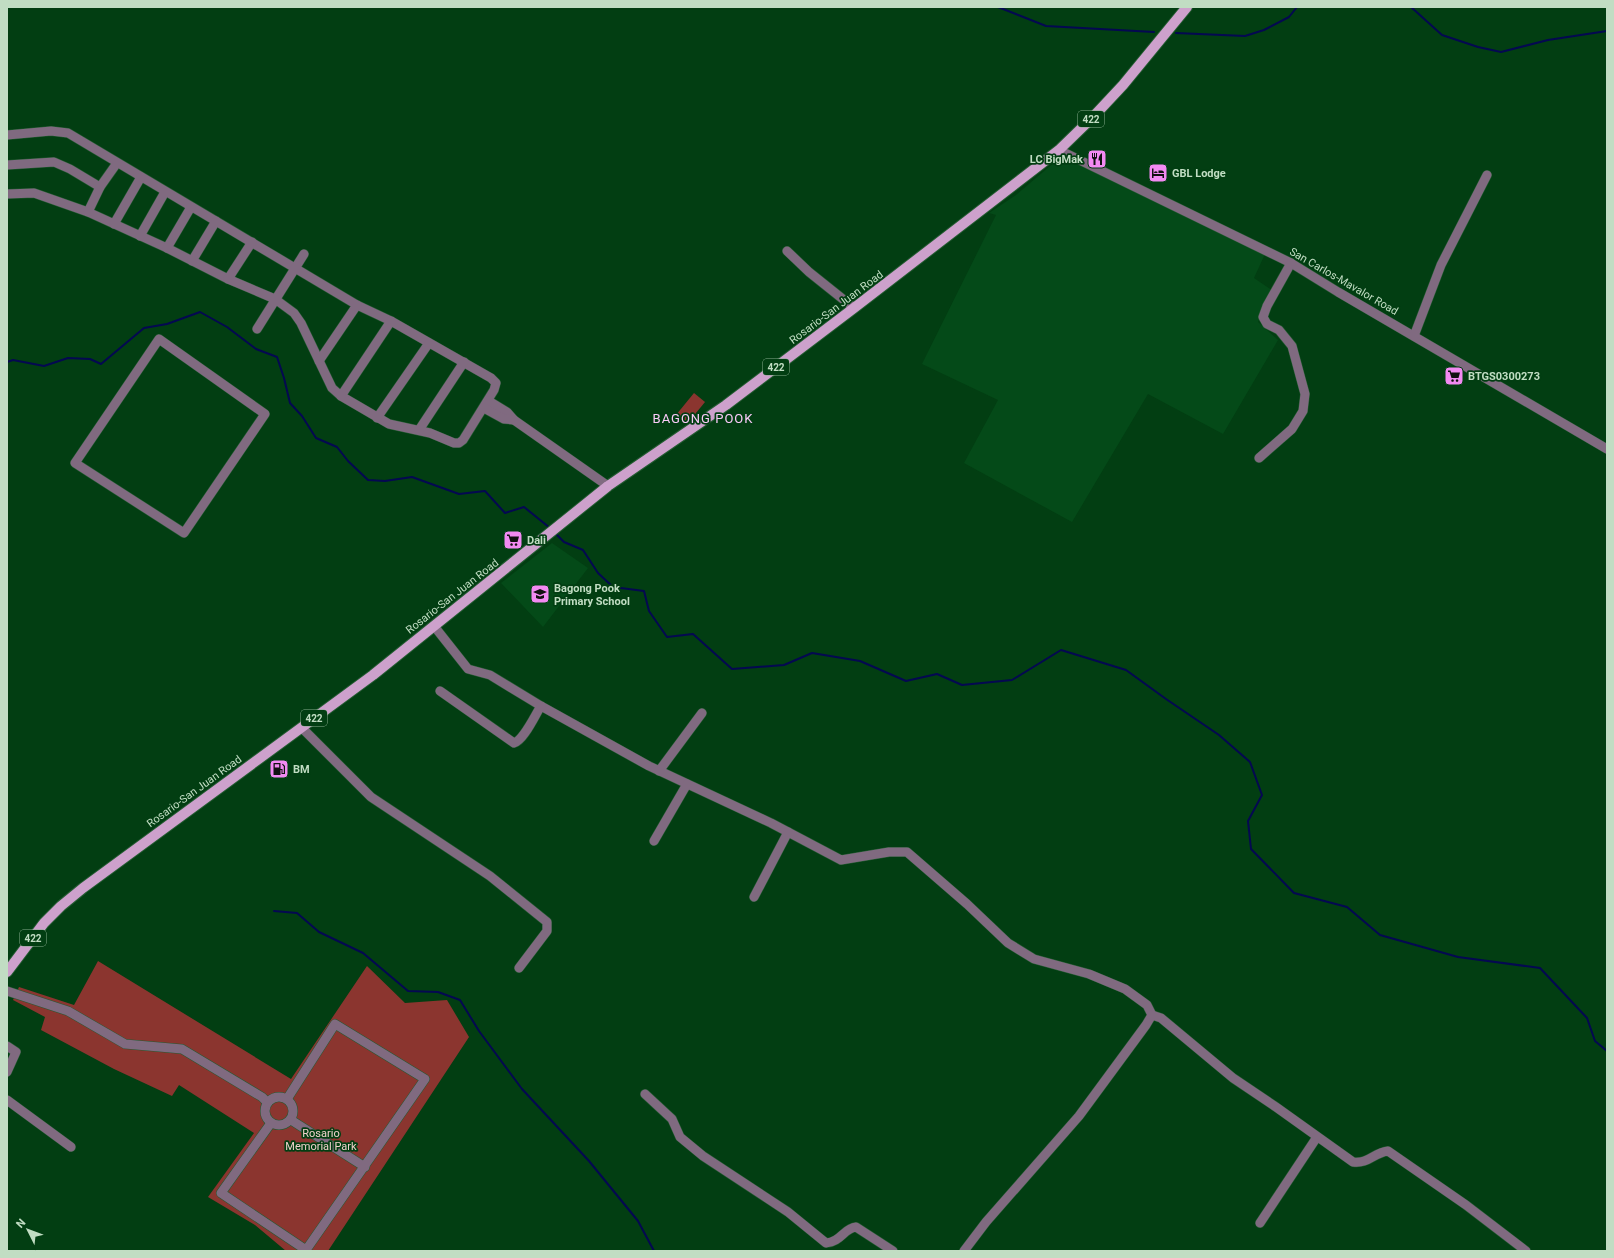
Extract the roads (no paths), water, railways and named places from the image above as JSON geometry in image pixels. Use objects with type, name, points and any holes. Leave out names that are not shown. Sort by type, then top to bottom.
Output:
[{"type":"main road","name":"Rosario-San Juan Road","points":[[7,972],[44,923],[61,906],[83,888],[373,675],[608,486],[726,405],[1059,150],[1123,85],[1187,7]]},
{"type":"street","points":[[7,135],[51,131],[64,132],[357,305],[429,342],[491,378],[496,383],[494,390],[463,440],[459,443],[454,443],[419,430],[396,426],[377,418],[341,396],[332,388],[302,323],[294,313],[275,300],[88,212],[34,193],[7,194]]},
{"type":"street","name":"San Carlos-Mavalor Road","points":[[1059,150],[1291,263],[1607,449]]},
{"type":"street","points":[[7,165],[54,162],[70,169],[100,187]]},
{"type":"street","points":[[88,212],[100,187],[117,163]]},
{"type":"street","points":[[1414,336],[1441,265],[1487,175]]},
{"type":"street","points":[[114,224],[141,177]]},
{"type":"street","points":[[140,236],[166,192]]},
{"type":"street","points":[[166,248],[191,207]]},
{"type":"street","points":[[192,261],[216,221]]},
{"type":"street","points":[[228,279],[252,242]]},
{"type":"street","points":[[787,251],[809,272],[854,308]]},
{"type":"street","points":[[257,329],[304,254]]},
{"type":"street","points":[[1259,458],[1292,429],[1303,412],[1305,394],[1292,346],[1279,330],[1267,324],[1263,317],[1267,306],[1291,263]]},
{"type":"street","points":[[319,361],[357,305]]},
{"type":"street","points":[[341,396],[391,322]]},
{"type":"street","points":[[159,339],[265,414],[184,533],[75,463],[159,339]]},
{"type":"street","points":[[377,418],[429,342]]},
{"type":"street","points":[[419,430],[464,362]]},
{"type":"street","points":[[486,404],[507,412],[514,420],[608,486]]},
{"type":"street","points":[[434,626],[468,669],[490,675],[541,706],[660,771],[788,832],[841,860],[889,852],[907,852],[967,904],[1008,943],[1034,959],[1089,974],[1125,989],[1147,1005],[1152,1015],[1161,1018],[1233,1078],[1353,1162],[1361,1163],[1371,1159],[1379,1152],[1388,1151],[1466,1205],[1526,1251]]},
{"type":"street","points":[[440,691],[514,743],[518,742],[522,737],[541,706]]},
{"type":"street","points":[[660,771],[702,713]]},
{"type":"street","points":[[302,728],[371,797],[490,876],[548,922],[546,931],[519,968]]},
{"type":"street","points":[[654,841],[687,784]]},
{"type":"street","points":[[754,897],[788,832]]},
{"type":"street","points":[[7,991],[68,1011],[125,1044],[182,1049],[262,1097],[267,1102]]},
{"type":"street","points":[[964,1251],[986,1222],[1079,1116],[1152,1015]]},
{"type":"street","points":[[271,1123],[221,1193],[306,1250],[366,1167],[425,1079],[335,1024],[287,1099]]},
{"type":"street","points":[[7,1046],[16,1052],[7,1072]]},
{"type":"street","points":[[645,1094],[672,1119],[680,1137],[703,1156],[788,1212],[826,1243],[834,1242],[850,1228],[856,1227],[893,1251]]},
{"type":"street","points":[[277,1097],[287,1099],[293,1106],[293,1115],[291,1120],[287,1123],[279,1125],[271,1123],[265,1116],[267,1102],[277,1097]]},
{"type":"street","points":[[7,1100],[71,1147]]},
{"type":"street","points":[[291,1120],[366,1167]]},
{"type":"street","points":[[1260,1223],[1317,1137]]},
{"type":"waterway","points":[[998,7],[1046,26],[1154,32]]},
{"type":"waterway","points":[[1176,33],[1245,36],[1264,30],[1289,17],[1297,7]]},
{"type":"waterway","points":[[1411,7],[1442,35],[1478,47],[1501,52],[1548,40],[1607,31]]},
{"type":"waterway","points":[[7,362],[13,360],[44,366],[68,358],[90,359],[101,364],[144,328],[167,324],[200,312],[227,327],[256,349],[277,357],[290,403],[302,416],[316,438],[337,447],[348,461],[368,480],[385,481],[412,477],[459,494],[485,491],[505,513],[524,507],[550,528]]},
{"type":"waterway","points":[[554,532],[564,542],[583,550],[598,573],[613,587],[644,591],[649,611],[667,637],[693,634],[732,669],[784,665],[812,653],[860,661],[906,681],[937,674],[962,685],[1012,680],[1061,650],[1126,670],[1219,735],[1250,762],[1262,795],[1248,821],[1251,849],[1294,893],[1347,907],[1380,935],[1458,957],[1540,968],[1587,1018],[1595,1041],[1607,1051]]},
{"type":"waterway","points":[[274,911],[297,913],[319,932],[363,953],[408,991],[438,992],[460,1000],[479,1031],[522,1089],[589,1161],[638,1221],[654,1251]]},
{"type":"place","name":"LC BigMak","points":[[1097,159]]},
{"type":"place","name":"GBL Lodge","points":[[1158,173]]},
{"type":"place","name":"BTGS0300273","points":[[1454,376]]},
{"type":"place","name":"Dali","points":[[513,540]]},
{"type":"place","name":"Bagong Pook Primary School","points":[[540,594]]},
{"type":"place","name":"BM","points":[[279,769]]},
{"type":"district","name":"BAGONG POOK","points":[[703,418]]},
{"type":"park label","name":"Rosario Memorial Park","points":[[321,1139]]}]
